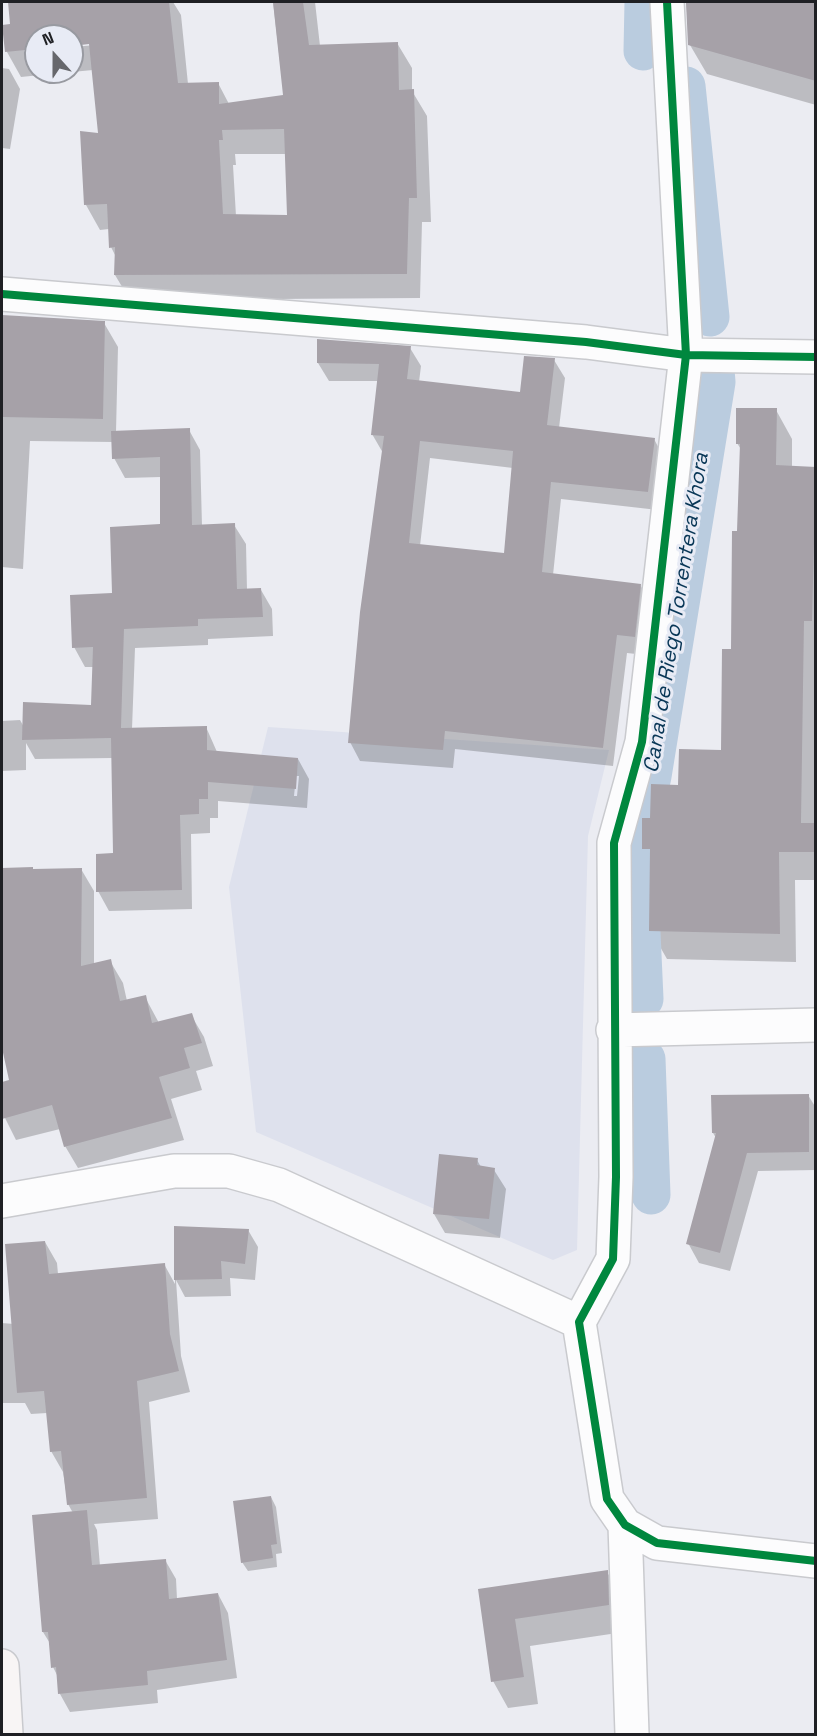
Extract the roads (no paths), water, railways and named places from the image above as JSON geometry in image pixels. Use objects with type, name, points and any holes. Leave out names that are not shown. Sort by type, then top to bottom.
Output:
[{"type":"main road","points":[[2,1666],[6,1734]]},
{"type":"street","points":[[667,2],[686,355],[642,742],[614,843],[613,1030],[616,1177],[613,1259],[579,1322],[607,1499],[625,1525],[657,1543],[816,1561]]},
{"type":"street","points":[[2,294],[586,342],[686,355],[816,357]]},
{"type":"street","points":[[613,1030],[816,1025]]},
{"type":"street","points":[[2,1201],[174,1171],[229,1171],[279,1185],[579,1322]]},
{"type":"street","points":[[625,1525],[632,1734]]},
{"type":"waterway","name":"Canal de Riego Torrentera Khora","points":[[643,51],[644,2]]},
{"type":"waterway","name":"Canal de Riego Torrentera Khora","points":[[686,86],[710,317]]},
{"type":"waterway","name":"Canal de Riego Torrentera Khora","points":[[644,999],[637,844],[652,776],[716,382],[715,370]]},
{"type":"waterway","name":"Canal de Riego Torrentera Khora","points":[[646,1059],[651,1195]]}]
